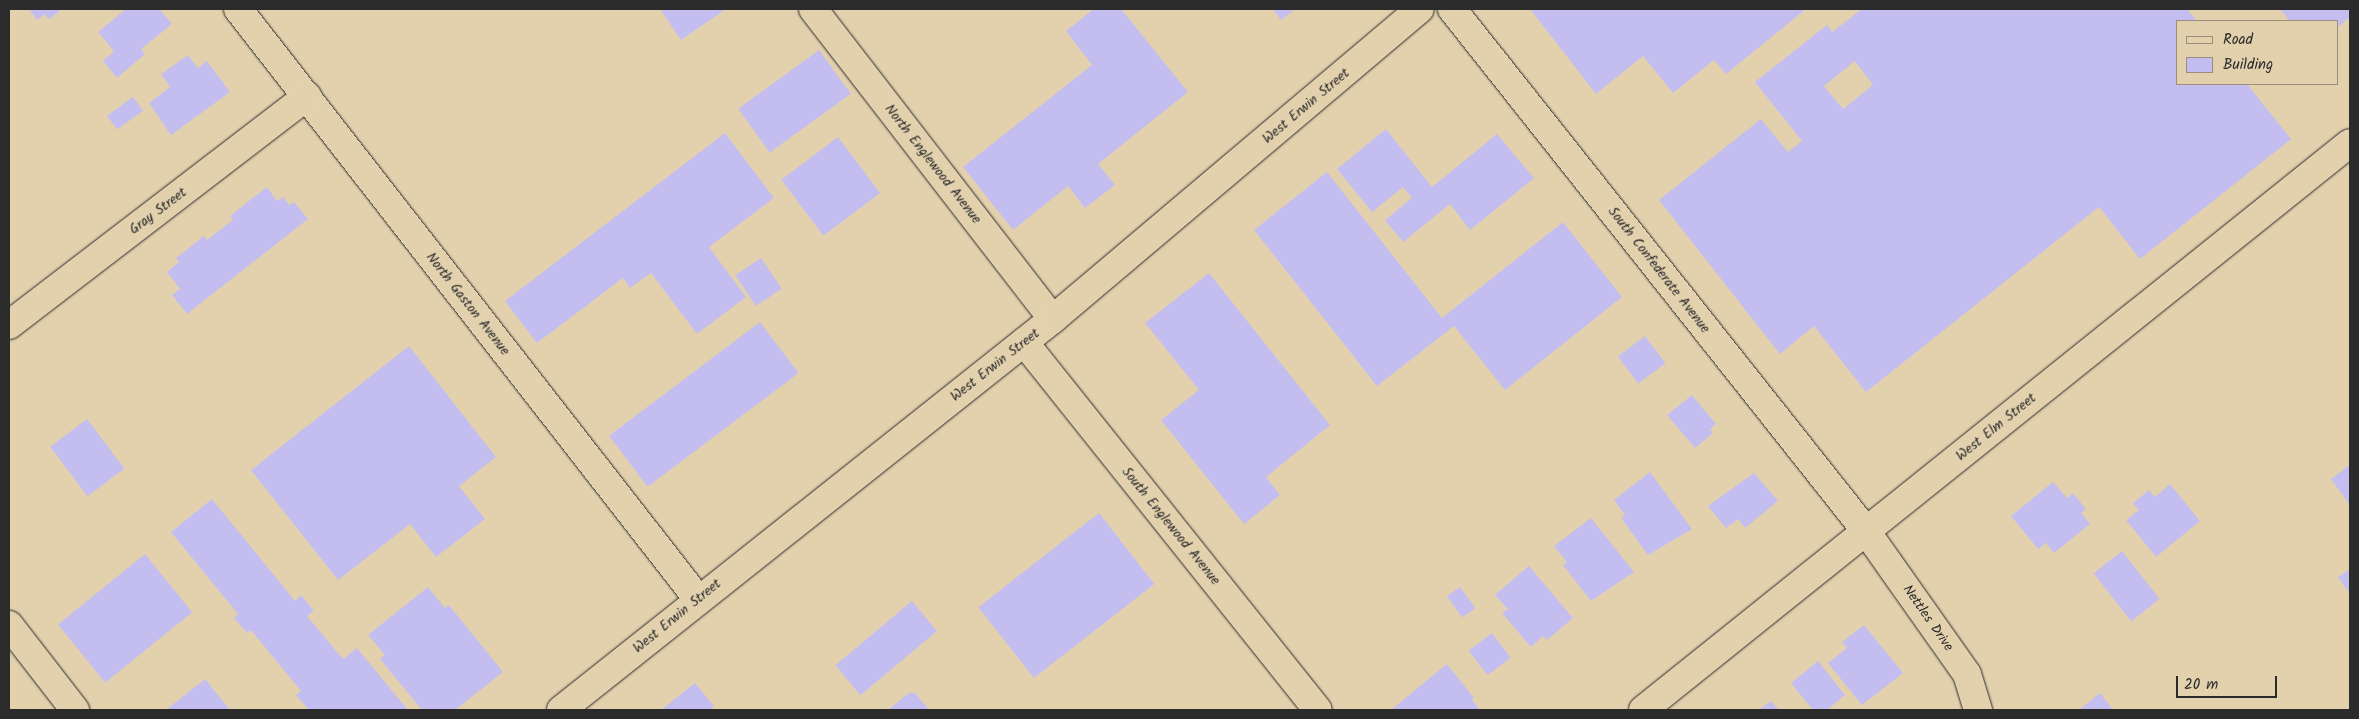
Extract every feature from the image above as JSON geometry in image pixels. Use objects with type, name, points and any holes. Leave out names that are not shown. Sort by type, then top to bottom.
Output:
[{"type":"street","name":"North Gaston Avenue","points":[[238,9],[698,599]]},
{"type":"street","name":"North Englewood Avenue","points":[[813,9],[1053,319]]},
{"type":"street","name":"West Erwin Street","points":[[561,710],[698,599],[1053,319],[1420,9]]},
{"type":"street","name":"South Confederate Avenue","points":[[1452,9],[1866,531]]},
{"type":"street","name":"Gray Street","points":[[9,325],[307,96]]},
{"type":"street","name":"West Elm Street","points":[[1642,710],[2350,143]]},
{"type":"street","name":"South Englewood Avenue","points":[[1024,342],[1318,710]]},
{"type":"street","name":"Nettles Drive","points":[[1866,531],[1967,674],[1978,710]]},
{"type":"street","points":[[9,624],[75,710]]},
{"type":"building","points":[[29,9],[62,9],[49,19],[45,14],[37,20]]},
{"type":"building","points":[[126,9],[159,9],[172,24],[141,49],[145,54],[117,78],[103,61],[114,51],[98,32]]},
{"type":"building","points":[[660,9],[726,9],[681,40]]},
{"type":"building","points":[[1094,9],[1121,9],[1188,92],[1098,164],[1115,185],[1085,208],[1068,186],[1013,230],[963,167],[1092,65],[1066,31]]},
{"type":"building","points":[[1273,9],[1295,9],[1281,20]]},
{"type":"building","points":[[1530,9],[1806,9],[1726,74],[1714,60],[1673,93],[1643,56],[1596,94]]},
{"type":"building","points":[[1862,9],[2187,9],[2196,20],[2176,20],[2176,85],[2248,85],[2291,139],[2140,259],[2099,207],[1866,392],[1814,326],[1780,354],[1659,200],[1761,119],[1788,152],[1802,141],[1755,82],[1827,25],[1832,32]],"holes":[[[1855,61],[1873,85],[1843,109],[1824,86]]]},
{"type":"building","points":[[2280,9],[2350,9],[2350,17],[2339,26],[2339,20],[2289,20]]},
{"type":"building","points":[[819,50],[851,94],[770,152],[738,109]]},
{"type":"building","points":[[188,55],[198,68],[207,61],[230,92],[171,135],[149,103],[170,87],[161,74]]},
{"type":"building","points":[[133,97],[143,111],[117,130],[107,116]]},
{"type":"building","points":[[1386,129],[1432,187],[1497,134],[1534,178],[1470,230],[1450,204],[1403,242],[1385,220],[1412,198],[1403,187],[1372,212],[1337,169]]},
{"type":"building","points":[[725,133],[774,198],[709,247],[746,297],[697,334],[651,273],[630,288],[623,278],[537,343],[505,301]]},
{"type":"building","points":[[838,137],[880,193],[823,236],[781,180]]},
{"type":"building","points":[[1327,172],[1442,318],[1563,222],[1622,297],[1505,390],[1454,326],[1377,386],[1254,230]]},
{"type":"building","points":[[267,187],[277,201],[283,197],[289,205],[294,202],[308,219],[187,314],[172,295],[180,289],[167,272],[179,262],[176,258],[204,236],[207,240],[233,220],[230,216]]},
{"type":"building","points":[[761,258],[782,289],[756,306],[735,275]]},
{"type":"building","points":[[1209,273],[1330,425],[1266,477],[1280,495],[1244,524],[1161,420],[1199,390],[1145,323]]},
{"type":"building","points":[[760,322],[799,373],[648,487],[609,436]]},
{"type":"building","points":[[1645,336],[1665,363],[1638,384],[1618,356]]},
{"type":"building","points":[[409,346],[496,457],[459,486],[485,519],[436,557],[410,524],[338,580],[251,470]]},
{"type":"building","points":[[1692,395],[1716,424],[1710,429],[1713,433],[1695,448],[1667,415]]},
{"type":"building","points":[[87,419],[124,469],[88,496],[50,447]]},
{"type":"building","points":[[2350,465],[2350,505],[2331,479]]},
{"type":"building","points":[[1650,472],[1692,529],[1648,555],[1621,518],[1625,515],[1614,500]]},
{"type":"building","points":[[1754,473],[1778,501],[1745,528],[1738,519],[1726,528],[1708,506]]},
{"type":"building","points":[[2053,482],[2067,498],[2073,493],[2086,509],[2081,513],[2090,524],[2054,553],[2046,543],[2038,549],[2011,516]]},
{"type":"building","points":[[2170,484],[2200,521],[2156,557],[2126,520],[2139,510],[2133,503],[2149,490],[2155,497]]},
{"type":"building","points":[[212,499],[295,601],[301,595],[314,611],[307,616],[343,659],[357,648],[408,710],[309,710],[296,695],[301,691],[251,630],[247,633],[234,618],[238,614],[171,532]]},
{"type":"building","points":[[1099,513],[1154,584],[1034,678],[978,607]]},
{"type":"building","points":[[1591,518],[1634,572],[1591,601],[1563,565],[1567,562],[1554,546]]},
{"type":"building","points":[[2122,551],[2160,599],[2131,621],[2094,573]]},
{"type":"building","points":[[145,554],[192,612],[105,683],[58,624]]},
{"type":"building","points":[[1529,566],[1573,618],[1547,640],[1543,636],[1531,647],[1502,613],[1508,609],[1495,595]]},
{"type":"building","points":[[2350,569],[2350,594],[2338,577]]},
{"type":"building","points":[[428,587],[445,608],[449,605],[503,672],[455,710],[422,710],[380,659],[385,655],[368,635]]},
{"type":"building","points":[[1460,587],[1475,608],[1462,617],[1447,596]]},
{"type":"building","points":[[912,601],[937,631],[860,695],[835,665]]},
{"type":"building","points":[[1864,625],[1903,673],[1862,705],[1828,663],[1847,648],[1842,642]]},
{"type":"building","points":[[1492,633],[1511,658],[1487,675],[1469,650]]},
{"type":"building","points":[[1818,661],[1845,695],[1827,710],[1813,710],[1791,683]]},
{"type":"building","points":[[1447,664],[1474,698],[1472,700],[1480,710],[1391,710]]},
{"type":"building","points":[[205,679],[230,710],[166,710]]},
{"type":"building","points":[[695,683],[714,706],[710,710],[661,710]]},
{"type":"building","points":[[909,693],[915,693],[929,710],[888,710]]},
{"type":"building","points":[[2100,693],[2113,710],[2079,710]]},
{"type":"building","points":[[1771,701],[1779,710],[1759,710]]}]
